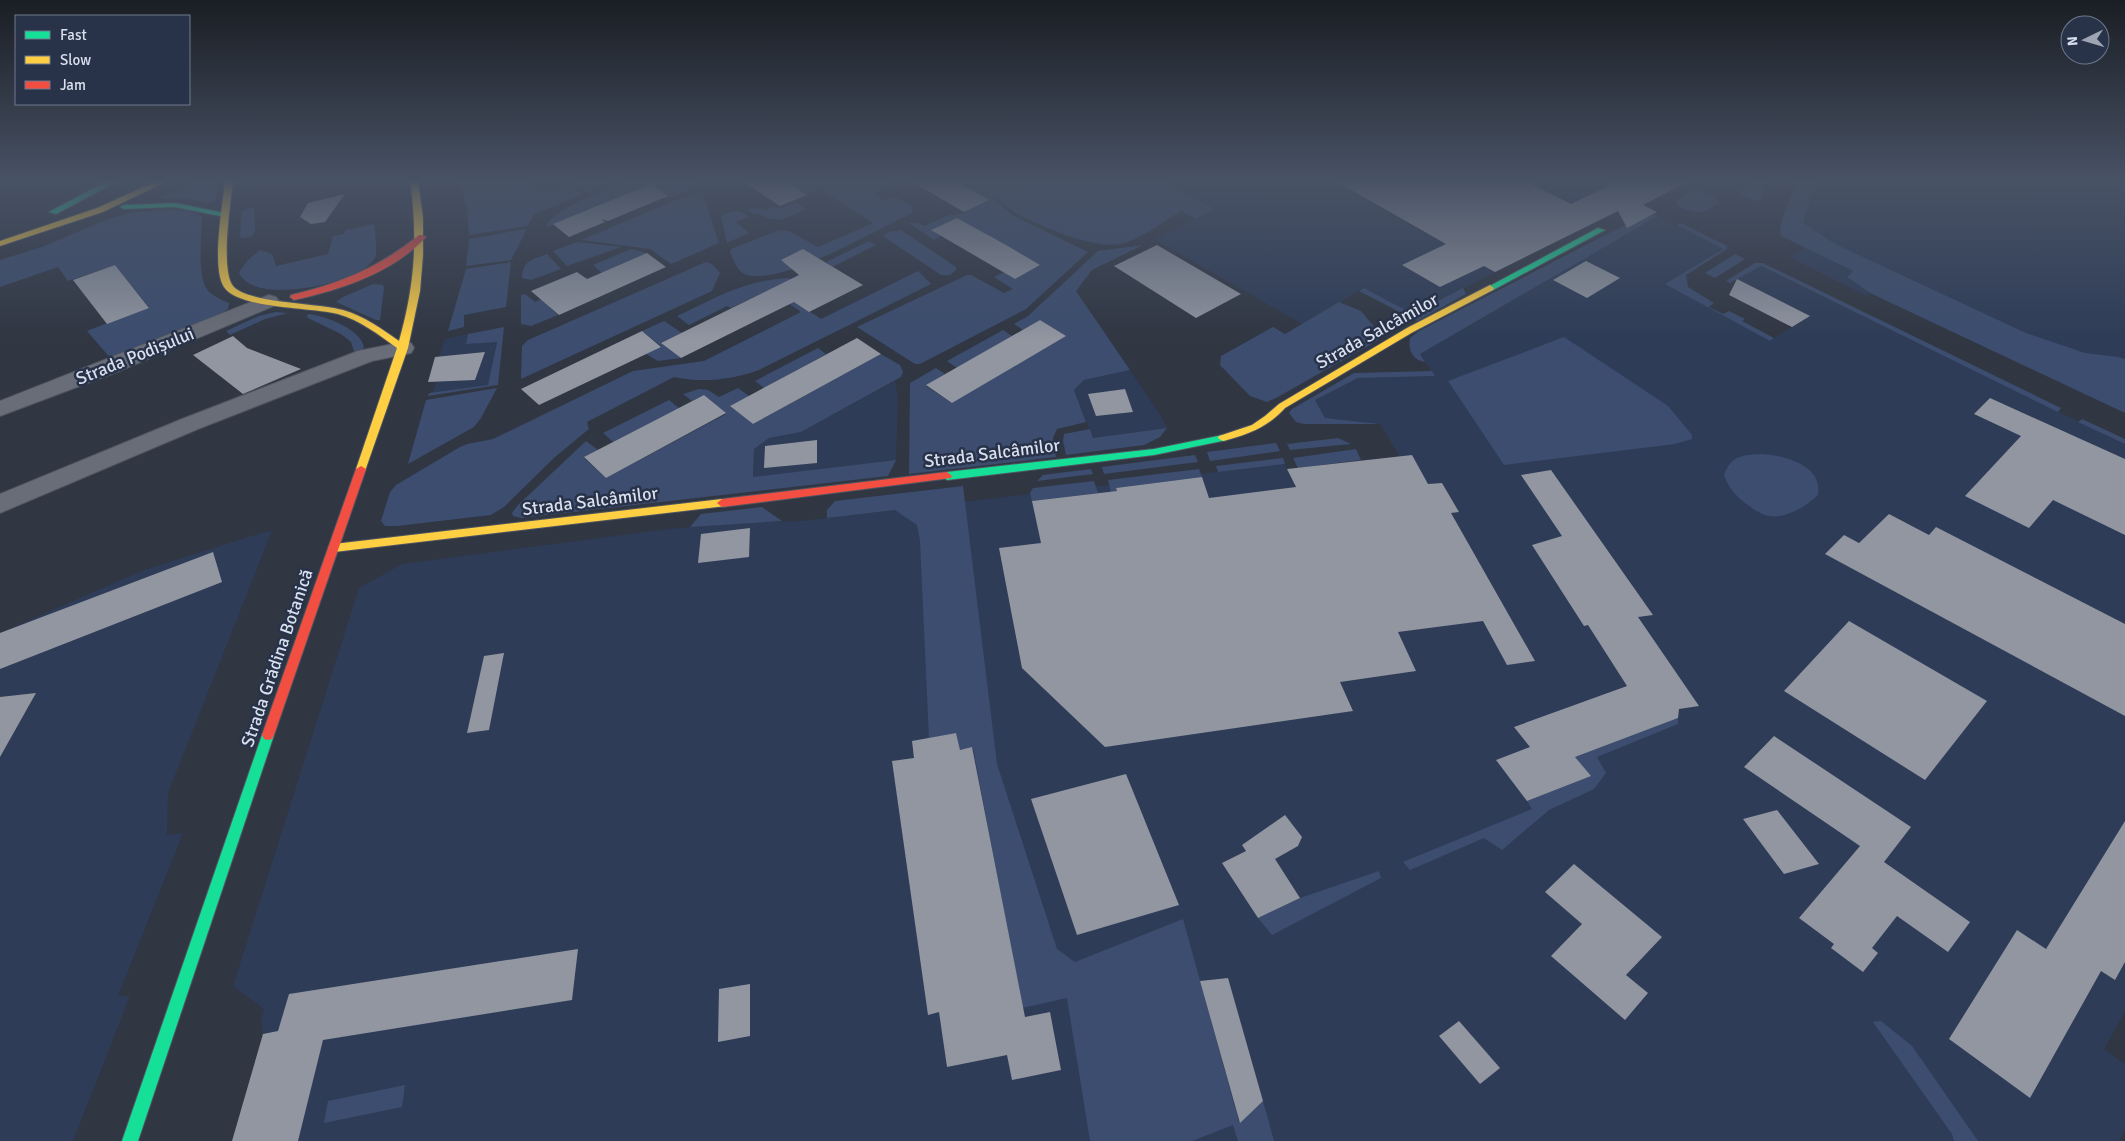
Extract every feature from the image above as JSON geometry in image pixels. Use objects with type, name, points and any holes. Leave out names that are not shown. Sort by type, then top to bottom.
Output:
[{"type":"main road","points":[[0,242],[16,233]]},
{"type":"main road","points":[[0,242],[27,233]]},
{"type":"main road","points":[[225,233],[224,272],[233,293],[251,300],[325,307],[355,317],[403,348]]},
{"type":"main road","name":"Strada Salcâmilor","points":[[334,548],[1154,452],[1215,440],[1246,430],[1270,419],[1282,406],[1410,330],[1595,233]]},
{"type":"main road","points":[[268,301],[326,291],[349,284],[390,261],[408,249],[422,236]]},
{"type":"main road","name":"Strada Grădina Botanică","points":[[130,1141],[268,735],[403,348],[415,289],[422,236]]},
{"type":"street","name":"Strada Podișului","points":[[0,409],[109,368],[268,301]]},
{"type":"street","points":[[0,504],[190,424],[366,356],[403,348]]},
{"type":"shaded area","points":[[74,233],[202,233],[203,281],[210,293],[229,303],[228,309],[217,316],[112,360],[87,331],[149,307],[115,265],[68,281],[58,267],[0,287],[0,260],[42,247]]},
{"type":"shaded area","points":[[240,233],[254,233],[251,237],[240,237]]},
{"type":"shaded area","points":[[375,233],[375,258],[366,268],[350,276],[306,288],[284,290],[263,288],[248,283],[239,272],[248,260],[260,250],[272,254],[276,266],[328,254],[333,236]]},
{"type":"shaded area","points":[[501,233],[525,233],[511,260],[466,266],[469,239]]},
{"type":"shaded area","points":[[597,233],[716,233],[719,243],[671,264],[650,249],[581,240]]},
{"type":"shaded area","points":[[725,233],[748,233],[727,243]]},
{"type":"shaded area","points":[[771,233],[793,233],[818,247],[850,233],[873,233],[803,265],[780,273],[760,276],[745,274],[739,270],[730,252],[731,249]]},
{"type":"shaded area","points":[[886,233],[906,233],[956,267],[956,270],[950,275],[941,275],[883,236]]},
{"type":"shaded area","points":[[924,233],[937,233],[941,236],[934,240]]},
{"type":"shaded area","points":[[984,233],[1049,233],[1088,252],[1026,309],[920,364],[915,364],[857,327],[967,275],[971,275],[1004,293],[1013,289],[994,277],[1004,272],[1015,279],[1040,265]]},
{"type":"shaded area","points":[[1061,233],[1147,233],[1128,242],[1116,244],[1102,244]]},
{"type":"shaded area","points":[[1166,233],[1573,233],[1413,314],[1364,288],[1302,324],[1154,239]]},
{"type":"shaded area","points":[[1609,233],[1628,233],[1420,354],[1425,362],[1414,357],[1410,350],[1410,338],[1419,331]]},
{"type":"shaded area","points":[[1628,233],[1693,233],[1723,248],[1666,284],[1770,341],[1809,316],[1737,279],[1760,266],[2125,444],[2125,1012],[2104,1049],[2125,1064],[2125,1130],[2119,1141],[232,1141],[263,1034],[261,1022],[264,1009],[233,986],[359,588],[402,564],[668,529],[749,522],[801,521],[1285,464],[1301,499],[1377,489],[1361,460],[1400,457],[1380,424],[1325,418],[1315,400],[1358,378],[1435,376],[1420,354]]},
{"type":"shaded area","points":[[1693,233],[1701,233],[1727,246],[1727,249],[1686,275],[1688,287],[1714,303],[1709,307],[1723,314],[1729,311],[1745,319],[1742,321],[1774,338],[1770,341],[1665,284],[1723,249]]},
{"type":"shaded area","points":[[1780,233],[1819,233],[1837,245],[2026,333],[2085,353],[2125,359],[2125,413],[1870,293],[1847,277],[1853,271],[1781,236]]},
{"type":"shaded area","points":[[1800,233],[2125,233],[2125,384],[1799,236]]},
{"type":"shaded area","points":[[869,241],[876,245],[832,267],[826,262]]},
{"type":"shaded area","points":[[577,242],[621,247],[567,266],[553,251]]},
{"type":"shaded area","points":[[1143,245],[1092,270],[1076,291],[1130,370],[1084,380],[1074,390],[1086,422],[1057,429],[1053,438],[1056,457],[909,474],[910,383],[936,368],[945,374],[926,386],[952,403],[1065,336],[1040,320],[1023,330],[1014,324],[1028,316],[1098,251]]},
{"type":"shaded area","points":[[1805,248],[1854,272],[1847,277],[1870,293],[1866,296],[1789,257]]},
{"type":"shaded area","points":[[631,249],[647,253],[602,273],[593,265]]},
{"type":"shaded area","points":[[547,254],[561,269],[531,280],[522,278],[526,264],[533,259]]},
{"type":"shaded area","points":[[1735,254],[1745,259],[1715,278],[1705,273]]},
{"type":"shaded area","points":[[511,262],[506,307],[464,315],[464,327],[448,331],[466,269]]},
{"type":"shaded area","points":[[706,262],[712,264],[720,273],[712,291],[521,379],[522,346],[528,340]]},
{"type":"shaded area","points":[[1755,263],[1763,263],[2061,408],[2058,412],[1761,266],[1730,283],[1726,281]]},
{"type":"shaded area","points":[[918,271],[931,284],[759,370],[738,376],[705,380],[674,377],[587,422],[589,429],[555,457],[504,507],[491,515],[397,526],[385,526],[381,521],[390,492],[396,485],[460,447],[493,439],[633,371],[704,361],[801,312],[784,300],[788,297],[821,319]]},
{"type":"shaded area","points":[[789,278],[798,284],[769,290],[731,308],[727,306],[689,325],[677,316],[718,296],[745,286],[773,279]]},
{"type":"shaded area","points":[[373,284],[383,285],[384,288],[380,320],[376,320],[336,302],[343,297]]},
{"type":"shaded area","points":[[1364,288],[1413,314],[1463,288],[1466,294],[1417,321],[1359,291]]},
{"type":"shaded area","points":[[525,294],[535,302],[541,299],[558,315],[531,326],[521,324],[521,295]]},
{"type":"shaded area","points":[[1339,302],[1361,311],[1381,335],[1377,341],[1276,398],[1267,402],[1250,396],[1220,365],[1221,356],[1273,327],[1285,334]]},
{"type":"shaded area","points":[[276,312],[288,313],[265,319],[230,335],[226,331],[259,316]]},
{"type":"shaded area","points":[[308,314],[323,317],[342,325],[357,335],[362,341],[364,348],[355,355],[351,342],[341,334],[308,318]]},
{"type":"shaded area","points":[[664,321],[682,333],[661,343],[681,358],[658,361],[646,354],[661,346],[642,331]]},
{"type":"shaded area","points":[[504,327],[498,385],[428,396],[429,393],[488,385],[497,342],[466,344],[468,334]]},
{"type":"shaded area","points":[[1003,330],[1012,336],[957,368],[947,361]]},
{"type":"shaded area","points":[[468,334],[466,344],[497,341],[488,385],[432,393],[436,382],[428,382],[435,357],[439,357],[445,339]]},
{"type":"shaded area","points":[[1564,337],[1668,406],[1692,435],[1692,439],[1675,444],[1504,465],[1448,381]]},
{"type":"shaded area","points":[[818,348],[826,354],[764,388],[755,381]]},
{"type":"shaded area","points":[[881,354],[900,365],[903,372],[901,377],[801,432],[769,438],[754,449],[753,477],[896,460],[888,476],[521,518],[513,516],[512,513],[518,505],[586,441],[598,450],[584,458],[606,478],[726,414],[704,395],[692,401],[683,394],[699,389],[708,390],[719,397],[738,388],[749,396],[730,406],[753,424]]},
{"type":"shaded area","points":[[1130,370],[1167,428],[1093,438],[1074,390],[1084,380]]},
{"type":"shaded area","points":[[1432,371],[1435,376],[1358,378],[1315,400],[1325,418],[1380,424],[1304,424],[1296,422],[1289,413],[1292,409],[1354,373]]},
{"type":"shaded area","points":[[895,381],[898,399],[896,460],[753,478],[754,449],[769,438],[801,432]]},
{"type":"shaded area","points":[[497,388],[474,427],[408,464],[426,400]]},
{"type":"shaded area","points":[[669,400],[679,408],[613,442],[603,433]]},
{"type":"shaded area","points":[[2082,419],[2125,439],[2125,444],[2078,422]]},
{"type":"shaded area","points":[[1167,428],[1160,437],[1144,445],[1066,455],[1063,441],[1064,434],[1090,429],[1093,438]]},
{"type":"shaded area","points":[[1338,438],[1351,444],[1290,450],[1287,444]]},
{"type":"shaded area","points":[[1276,443],[1280,451],[1210,461],[1207,452]]},
{"type":"shaded area","points":[[1356,449],[1361,460],[1298,468],[1293,458]]},
{"type":"shaded area","points":[[1763,454],[1792,460],[1809,469],[1815,476],[1818,485],[1818,495],[1793,512],[1779,516],[1762,514],[1745,503],[1732,491],[1724,475],[1730,463],[1739,457]]},
{"type":"shaded area","points":[[1195,455],[1198,462],[1104,474],[1102,467]]},
{"type":"shaded area","points":[[1283,458],[1285,464],[1218,472],[1216,466]]},
{"type":"shaded area","points":[[1091,469],[1093,474],[1037,481],[1043,475]]},
{"type":"shaded area","points":[[1199,469],[1202,477],[1116,488],[1117,491],[1111,492],[1108,480]]},
{"type":"shaded area","points":[[1094,481],[1098,493],[1032,501],[1030,493],[1033,488]]},
{"type":"shaded area","points":[[963,486],[997,764],[1057,949],[1075,962],[1183,919],[1239,1122],[1263,1101],[1274,1141],[1238,1141],[1233,1125],[1192,1141],[1090,1141],[1067,998],[1022,1008],[973,748],[960,750],[956,733],[929,738],[920,541],[917,525],[895,510],[827,518],[827,510],[835,501]]},
{"type":"shaded area","points":[[762,507],[782,521],[690,527],[701,514]]},
{"type":"shaded area","points":[[272,531],[168,793],[167,835],[183,833],[118,996],[130,996],[73,1141],[0,1141],[0,633],[144,570]]},
{"type":"shaded area","points":[[1678,718],[1678,724],[1597,757],[1606,773],[1594,789],[1549,810],[1502,850],[1484,838],[1410,870],[1403,862],[1532,809],[1527,801],[1590,776],[1575,757]]},
{"type":"shaded area","points":[[1379,871],[1381,878],[1272,935],[1258,918],[1300,898]]},
{"type":"shaded area","points":[[1881,1021],[1912,1046],[1978,1141],[1954,1141],[1952,1134],[1873,1022]]},
{"type":"shaded area","points":[[405,1085],[402,1107],[324,1123],[328,1101]]},
{"type":"building","points":[[564,233],[578,233],[569,237]]},
{"type":"building","points":[[937,233],[985,233],[1040,265],[1015,279]]},
{"type":"building","points":[[1427,233],[1573,233],[1495,272],[1484,266],[1440,287],[1402,265],[1446,244]]},
{"type":"building","points":[[1157,245],[1241,294],[1196,318],[1114,266]]},
{"type":"building","points":[[803,249],[863,285],[809,312],[794,302],[681,358],[661,343],[799,275],[781,260]]},
{"type":"building","points":[[647,253],[666,267],[559,315],[531,291],[577,272],[587,279]]},
{"type":"building","points":[[1586,261],[1620,278],[1587,298],[1553,280]]},
{"type":"building","points":[[115,265],[149,308],[107,324],[73,280]]},
{"type":"building","points":[[1737,279],[1810,316],[1792,327],[1729,295]]},
{"type":"building","points":[[1040,320],[1066,336],[952,403],[926,385]]},
{"type":"building","points":[[642,331],[661,347],[539,405],[521,389]]},
{"type":"building","points":[[233,336],[247,348],[301,369],[243,394],[193,355]]},
{"type":"building","points":[[857,338],[881,354],[753,424],[730,406]]},
{"type":"building","points":[[485,352],[475,380],[428,382],[435,357]]},
{"type":"building","points":[[1125,389],[1133,412],[1096,416],[1088,394]]},
{"type":"building","points":[[704,395],[726,413],[606,478],[584,457]]},
{"type":"building","points":[[1990,398],[2125,459],[2125,535],[2053,500],[2029,528],[1965,496],[2021,436],[1974,414]]},
{"type":"building","points":[[817,440],[817,463],[764,468],[765,446]]},
{"type":"building","points":[[1412,455],[1428,484],[1442,483],[1459,512],[1451,513],[1535,661],[1507,665],[1483,621],[1398,632],[1416,671],[1340,682],[1353,711],[1105,747],[1022,668],[999,548],[1041,543],[1032,501],[1117,491],[1116,488],[1202,477],[1209,498],[1296,487],[1287,469]]},
{"type":"building","points":[[1551,470],[1653,615],[1638,617],[1699,706],[1679,709],[1678,718],[1575,757],[1591,776],[1527,801],[1496,760],[1530,747],[1514,727],[1627,686],[1588,625],[1584,626],[1532,545],[1562,536],[1521,475]]},
{"type":"building","points":[[1889,514],[1929,535],[1936,527],[2125,624],[2125,716],[1825,554],[1844,535],[1859,543]]},
{"type":"building","points":[[750,528],[749,557],[698,563],[701,534]]},
{"type":"building","points":[[213,552],[222,582],[0,669],[0,633]]},
{"type":"building","points":[[1849,621],[1987,701],[1925,780],[1784,691]]},
{"type":"building","points":[[504,653],[489,730],[467,733],[484,656]]},
{"type":"building","points":[[36,693],[0,757],[0,697]]},
{"type":"building","points":[[956,733],[960,750],[972,747],[1025,1017],[1050,1012],[1061,1070],[1012,1080],[1007,1055],[947,1067],[939,1012],[928,1015],[892,761],[914,758],[912,741]]},
{"type":"building","points":[[1774,736],[1911,827],[1884,862],[1970,922],[1948,952],[1897,916],[1872,948],[1878,953],[1863,972],[1831,948],[1834,944],[1799,918],[1860,846],[1744,767]]},
{"type":"building","points":[[1126,774],[1179,905],[1077,935],[1031,799]]},
{"type":"building","points":[[1777,810],[1819,864],[1784,874],[1743,819]]},
{"type":"building","points":[[1285,815],[1302,837],[1298,846],[1275,859],[1300,898],[1258,918],[1222,863],[1246,851],[1242,845]]},
{"type":"building","points":[[2125,821],[2125,962],[2115,980],[2101,971],[2030,1098],[1949,1039],[2017,930],[2046,949]]},
{"type":"building","points":[[1574,864],[1662,937],[1626,975],[1648,993],[1625,1020],[1551,956],[1582,924],[1545,892]]},
{"type":"building","points":[[578,949],[572,1000],[323,1040],[298,1141],[232,1141],[263,1034],[278,1031],[289,994]]},
{"type":"building","points":[[1228,978],[1263,1101],[1240,1123],[1200,981]]},
{"type":"building","points":[[750,984],[750,1036],[718,1042],[719,989]]},
{"type":"building","points":[[1459,1021],[1500,1068],[1480,1084],[1439,1036]]},
{"type":"traffic: fast","points":[[1490,288],[1595,233]]},
{"type":"traffic: fast","points":[[947,476],[1154,452],[1223,438]]},
{"type":"traffic: fast","points":[[130,1141],[268,735]]},
{"type":"traffic: slow","points":[[0,244],[32,233]]},
{"type":"traffic: slow","points":[[224,233],[223,264],[225,276],[228,286],[235,293],[262,301],[341,312],[373,327],[403,348]]},
{"type":"traffic: slow","points":[[361,469],[398,363],[408,327],[415,291],[419,255],[419,233]]},
{"type":"traffic: slow","points":[[1223,438],[1255,427],[1276,413],[1282,406],[1410,330],[1490,288]]},
{"type":"traffic: slow","points":[[334,548],[722,503]]},
{"type":"traffic: jam","points":[[294,297],[346,283],[362,276],[393,259],[422,237]]},
{"type":"traffic: jam","points":[[268,735],[361,469]]},
{"type":"traffic: jam","points":[[722,503],[947,476]]}]
